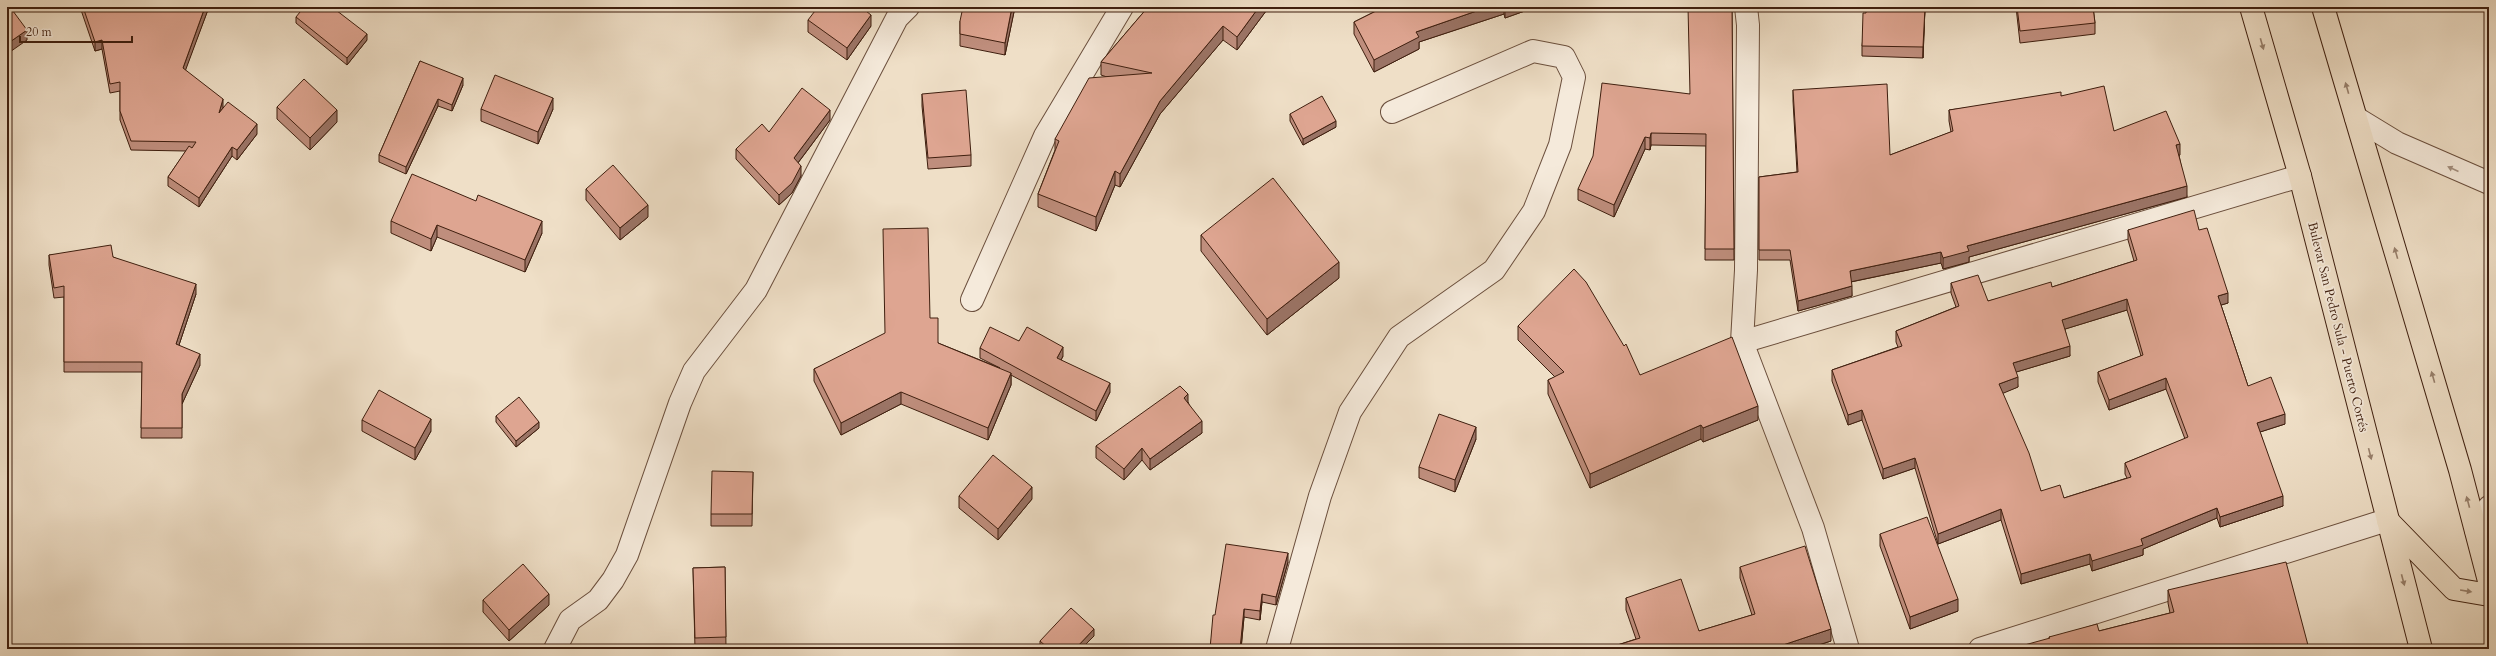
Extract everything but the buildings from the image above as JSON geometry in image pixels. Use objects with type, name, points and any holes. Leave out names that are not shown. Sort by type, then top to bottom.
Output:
[{"type":"highway","name":"Bulevar San Pedro Sula - Puerto Cortés","points":[[2251,7],[2300,176],[2421,649]]},
{"type":"highway","points":[[2323,7],[2460,470],[2489,581]]},
{"type":"highway","points":[[2387,520],[2454,589],[2489,595]]},
{"type":"street","points":[[555,649],[570,620],[598,600],[624,562],[680,403],[694,371],[756,290],[897,18],[908,7]]},
{"type":"street","points":[[972,300],[1045,136],[1122,7]]},
{"type":"street","points":[[1746,7],[1748,24],[1746,270],[1742,342],[1813,528],[1848,649]]},
{"type":"street","points":[[1277,649],[1320,496],[1350,412],[1400,337],[1494,270],[1534,211],[1560,145],[1574,77],[1564,57],[1533,51],[1392,112]]},
{"type":"street","points":[[2356,118],[2397,144],[2489,183]]},
{"type":"street","points":[[1742,342],[2300,176]]},
{"type":"street","points":[[2476,530],[2489,507]]},
{"type":"street","points":[[1980,649],[2387,520]]}]
